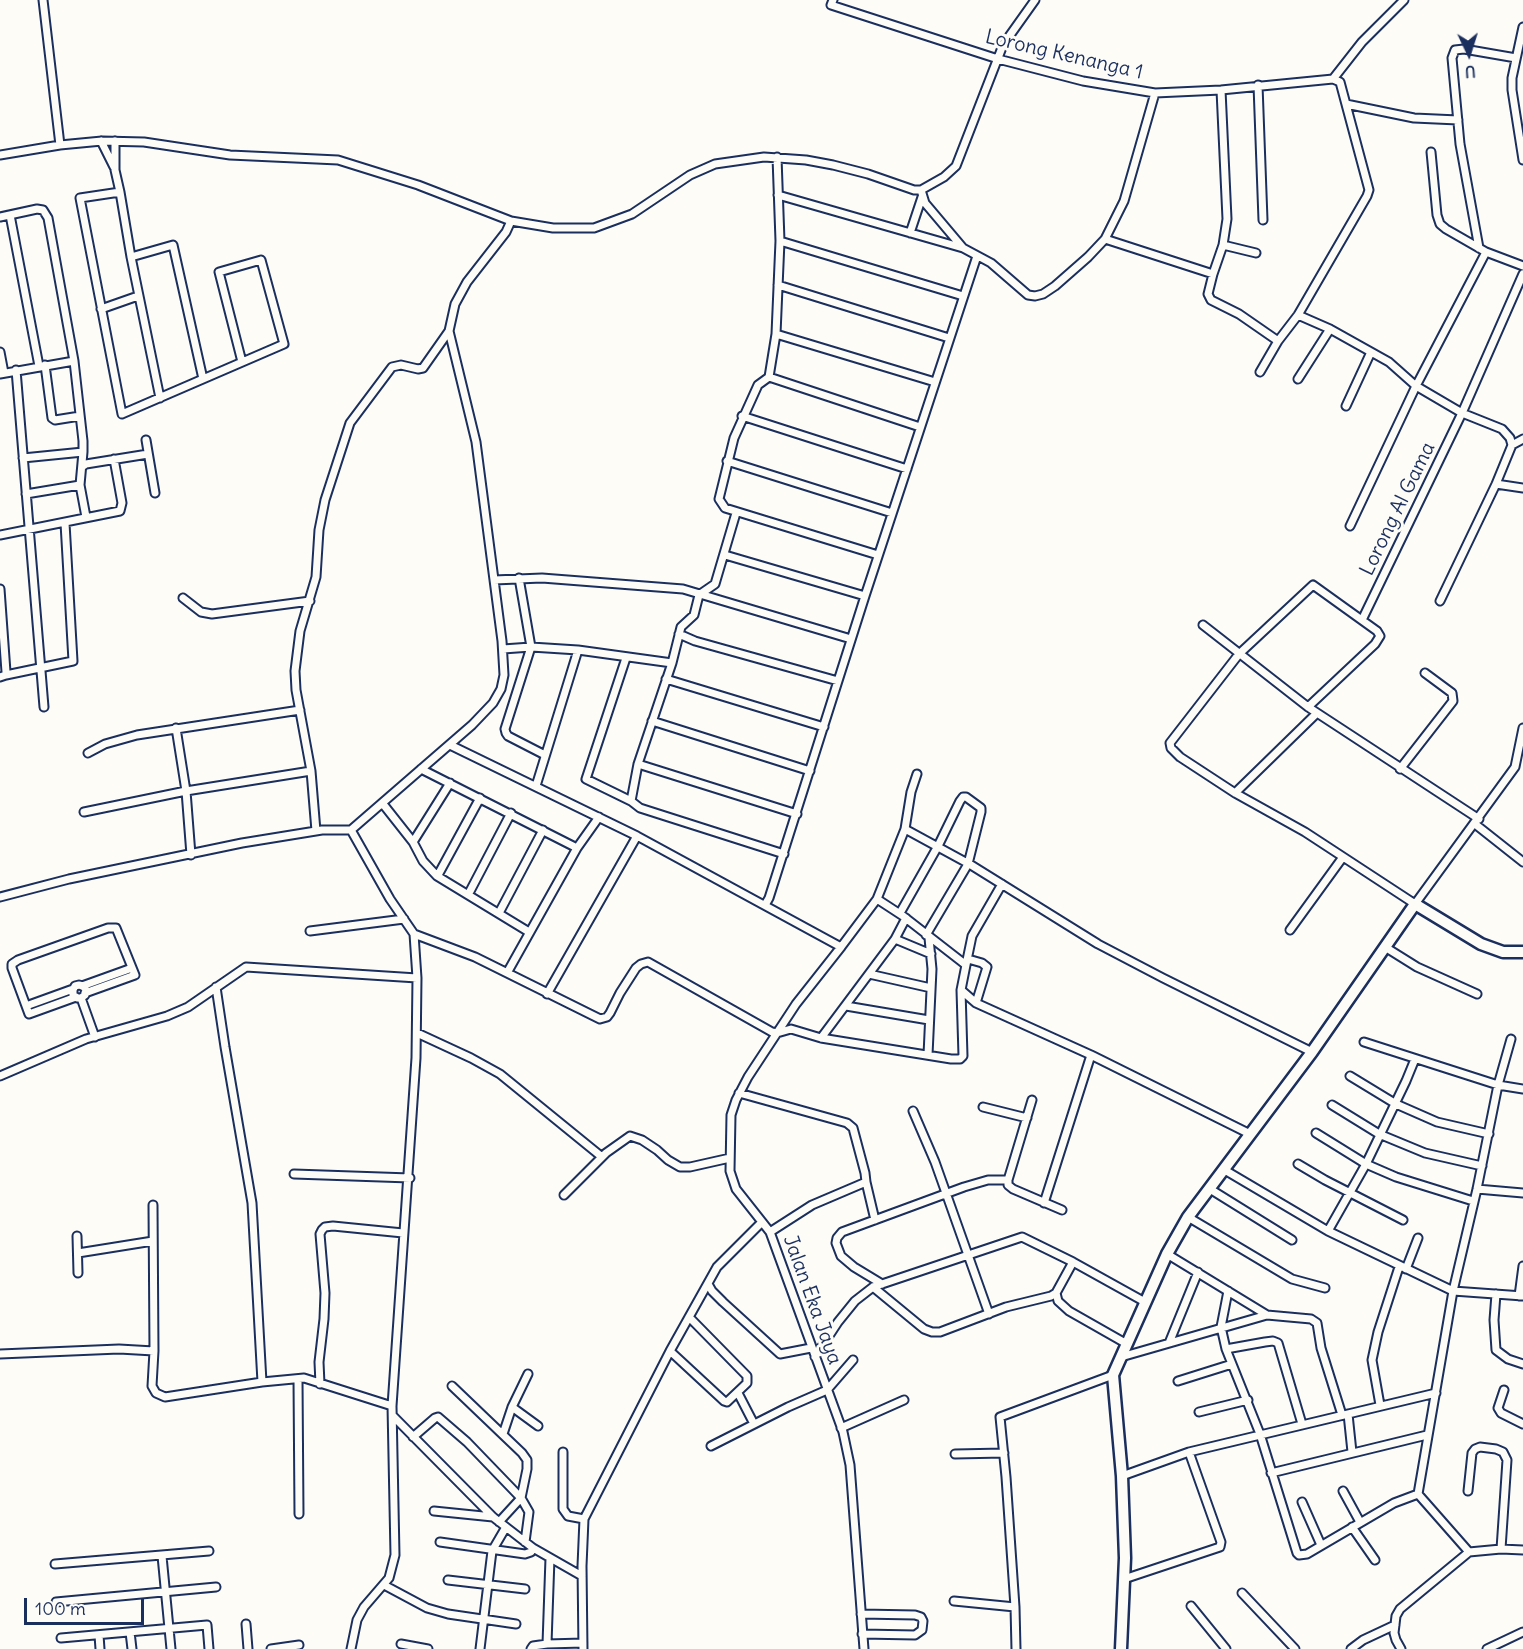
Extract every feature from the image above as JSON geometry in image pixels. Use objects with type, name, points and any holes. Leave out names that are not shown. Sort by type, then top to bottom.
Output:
[{"type":"street","points":[[43,0],[60,145]]},
{"type":"street","points":[[910,232],[922,193],[956,166],[1003,45],[1035,0]]},
{"type":"street","points":[[1260,372],[1278,341],[1298,315],[1369,190],[1340,82],[1333,80],[1362,42],[1404,0]]},
{"type":"street","name":"Lorong Kenanga 1","points":[[832,2],[998,59],[1083,81],[1155,93],[1221,90],[1333,80]]},
{"type":"street","points":[[1523,27],[1512,90],[1523,160]]},
{"type":"street","points":[[1350,526],[1482,250],[1468,193],[1452,58],[1455,50],[1469,50],[1516,58]]},
{"type":"street","points":[[1258,85],[1263,220]]},
{"type":"street","points":[[1221,90],[1227,219],[1223,245],[1208,294],[1211,300],[1239,314],[1278,341]]},
{"type":"street","points":[[778,195],[963,248],[990,263],[1028,295],[1043,294],[1055,286],[1105,239],[1124,201],[1155,93]]},
{"type":"street","points":[[1346,104],[1414,117],[1458,120]]},
{"type":"street","points":[[100,141],[115,170]]},
{"type":"street","points":[[0,155],[60,145],[115,141],[144,142],[230,155],[338,160],[418,185],[511,221],[553,228],[594,228],[632,214],[690,175],[715,164],[764,157],[833,165],[868,174],[922,193]]},
{"type":"street","points":[[115,141],[115,170],[138,296],[160,398]]},
{"type":"street","points":[[1431,152],[1437,215],[1440,224],[1482,250],[1523,266]]},
{"type":"street","points":[[777,157],[780,241],[776,334],[769,376],[758,385],[742,417],[727,462],[719,499],[725,508],[736,513],[878,555]]},
{"type":"street","points":[[120,192],[80,198],[122,414],[284,344],[261,261],[219,272],[242,362]]},
{"type":"street","points":[[922,193],[925,203],[963,248]]},
{"type":"street","points":[[0,217],[37,209],[43,210],[48,218],[74,361],[83,452],[80,485],[86,517]]},
{"type":"street","points":[[10,215],[52,418],[55,420],[80,416]]},
{"type":"street","points":[[316,831],[311,771],[295,671],[296,650],[316,577],[319,530],[324,500],[350,423],[392,367],[423,368],[449,331],[455,304],[467,282],[506,232],[511,221]]},
{"type":"street","points":[[1105,239],[1213,274]]},
{"type":"street","points":[[780,241],[963,296]]},
{"type":"street","points":[[131,257],[172,245],[203,379]]},
{"type":"street","points":[[1223,245],[1256,253]]},
{"type":"street","points":[[765,905],[784,854],[878,555],[977,256]]},
{"type":"street","name":"Lorong Al Gama","points":[[1362,620],[1462,413],[1523,274]]},
{"type":"street","points":[[778,285],[949,339]]},
{"type":"street","points":[[102,309],[138,296]]},
{"type":"street","points":[[1298,315],[1330,329],[1389,362],[1416,386],[1462,413],[1502,429],[1510,438],[1512,445],[1496,484],[1440,601]]},
{"type":"street","points":[[1298,379],[1330,329]]},
{"type":"street","points":[[0,897],[69,879],[242,843],[316,831],[351,830],[450,745],[493,703],[501,689],[504,675],[503,649],[476,442],[449,331]]},
{"type":"street","points":[[776,334],[935,382]]},
{"type":"street","points":[[0,352],[2,373],[74,361]]},
{"type":"street","points":[[1346,406],[1371,352]]},
{"type":"street","points":[[16,370],[44,707]]},
{"type":"street","points":[[769,376],[920,427]]},
{"type":"street","points":[[742,417],[907,469]]},
{"type":"street","points":[[1512,445],[1523,439]]},
{"type":"street","points":[[146,440],[155,493]]},
{"type":"street","points":[[23,458],[83,452]]},
{"type":"street","points":[[83,466],[148,454]]},
{"type":"street","points":[[0,535],[120,511],[123,503],[114,459]]},
{"type":"street","points":[[727,462],[892,513]]},
{"type":"street","points":[[1496,484],[1523,488]]},
{"type":"street","points":[[26,494],[80,485]]},
{"type":"street","points":[[631,801],[638,764],[672,663],[682,624],[694,615],[697,597],[715,584],[736,513]]},
{"type":"street","points":[[0,589],[3,676],[73,661],[65,523]]},
{"type":"street","points":[[725,555],[865,596]]},
{"type":"street","points":[[494,580],[519,578],[577,580],[683,589],[851,639]]},
{"type":"street","points":[[519,578],[531,647],[506,729],[508,736],[545,755]]},
{"type":"street","points":[[1308,707],[1379,641],[1380,636],[1377,630],[1312,585],[1239,654],[1170,743],[1172,751],[1235,793],[1305,832],[1481,944],[1503,952],[1523,952]]},
{"type":"street","points":[[183,598],[201,612],[212,614],[310,601]]},
{"type":"street","points":[[1203,625],[1308,707],[1400,769],[1445,796],[1523,862]]},
{"type":"street","points":[[679,634],[695,641],[838,681]]},
{"type":"street","points":[[503,649],[531,647],[578,650],[672,663]]},
{"type":"street","points":[[536,786],[578,650]]},
{"type":"street","points":[[626,658],[586,779],[631,801],[640,808],[784,854]]},
{"type":"street","points":[[1400,769],[1453,701],[1452,693],[1425,673]]},
{"type":"street","points":[[666,679],[824,727]]},
{"type":"street","points":[[88,753],[105,744],[137,735],[300,710]]},
{"type":"street","points":[[1235,793],[1317,713]]},
{"type":"street","points":[[652,721],[810,771]]},
{"type":"street","points":[[176,728],[186,791],[190,855]]},
{"type":"street","points":[[1121,1649],[1125,1579],[1122,1476],[1113,1375],[1167,1254],[1188,1217],[1312,1052],[1415,904],[1515,767],[1523,728]]},
{"type":"street","points":[[450,745],[637,836],[841,947]]},
{"type":"street","points":[[638,764],[797,814]]},
{"type":"street","points":[[1515,767],[1523,771]]},
{"type":"street","points":[[420,769],[577,848]]},
{"type":"street","points":[[84,812],[186,791],[311,771]]},
{"type":"street","name":"Jalan Eka Jaya","points":[[864,1649],[850,1465],[841,1428],[770,1232],[736,1189],[730,1171],[731,1115],[739,1093],[796,1004],[877,899],[905,829],[911,792],[917,774]]},
{"type":"street","points":[[413,842],[450,783]]},
{"type":"street","points":[[821,1038],[895,939],[903,916],[960,801],[966,796],[981,808],[968,864],[927,936],[931,954],[928,1055]]},
{"type":"street","points":[[438,875],[480,798]]},
{"type":"street","points":[[383,804],[413,842],[423,861],[438,875],[529,932]]},
{"type":"street","points":[[468,895],[511,813]]},
{"type":"street","points":[[507,973],[577,848],[598,817]]},
{"type":"street","points":[[905,829],[1002,884],[1098,944],[1312,1052]]},
{"type":"street","points":[[351,830],[390,899],[414,934],[417,978],[417,1033],[410,1178],[403,1233],[392,1406],[395,1555],[389,1578],[364,1607],[357,1620],[351,1649]]},
{"type":"street","points":[[499,913],[543,830]]},
{"type":"street","points":[[547,994],[637,836]]},
{"type":"street","points":[[1290,930],[1343,857]]},
{"type":"street","points":[[414,934],[475,957],[600,1019],[607,1017],[636,968],[648,962],[777,1033],[791,1029],[821,1038],[960,1059],[963,1056],[961,990],[972,936],[1002,884]]},
{"type":"street","points":[[877,899],[967,962],[982,963],[987,967],[976,1003]]},
{"type":"street","points":[[310,931],[404,919]]},
{"type":"street","points":[[113,927],[118,930],[135,975],[81,993],[29,1014],[12,968],[14,962],[113,927]]},
{"type":"street","points":[[895,939],[931,954]]},
{"type":"street","points":[[1385,947],[1417,967],[1477,994]]},
{"type":"street","points":[[0,1076],[95,1036],[167,1016],[188,1007],[241,969],[254,966],[417,978]]},
{"type":"street","points":[[869,974],[931,988]]},
{"type":"street","points":[[216,987],[252,1203],[262,1382]]},
{"type":"street","points":[[26,1006],[74,989],[73,995],[81,993]]},
{"type":"street","points":[[961,990],[976,1003],[1091,1055],[1250,1134]]},
{"type":"street","points":[[81,993],[95,1036]]},
{"type":"street","points":[[846,1006],[929,1020]]},
{"type":"street","points":[[417,1033],[500,1074],[602,1156]]},
{"type":"street","points":[[1469,1552],[1418,1494],[1453,1291],[1498,1085],[1511,1039]]},
{"type":"street","points":[[1364,1042],[1498,1085],[1523,1089]]},
{"type":"street","points":[[1044,1203],[1091,1055]]},
{"type":"street","points":[[1328,1231],[1348,1192],[1366,1164],[1415,1059]]},
{"type":"street","points":[[1350,1076],[1395,1104],[1437,1122],[1489,1134]]},
{"type":"street","points":[[739,1093],[847,1123],[853,1128],[875,1220]]},
{"type":"street","points":[[1032,1100],[1008,1185],[1062,1210]]},
{"type":"street","points":[[1332,1105],[1379,1134],[1425,1153],[1482,1166]]},
{"type":"street","points":[[983,1107],[1027,1118]]},
{"type":"street","points":[[913,1111],[946,1194],[989,1314]]},
{"type":"street","points":[[1316,1133],[1366,1164],[1396,1178],[1473,1201]]},
{"type":"street","points":[[564,1195],[602,1156],[630,1136],[642,1140],[680,1167],[730,1158]]},
{"type":"street","points":[[1298,1164],[1403,1220]]},
{"type":"street","points":[[1223,1169],[1328,1231],[1453,1291],[1521,1296],[1523,1266]]},
{"type":"street","points":[[294,1174],[410,1178]]},
{"type":"street","points":[[882,1284],[841,1256],[836,1243],[842,1232],[988,1180],[1008,1180]]},
{"type":"street","points":[[770,1232],[812,1205],[866,1182]]},
{"type":"street","points":[[1210,1189],[1292,1240]]},
{"type":"street","points":[[1477,1189],[1523,1193]]},
{"type":"street","points":[[153,1205],[154,1351],[152,1386],[156,1393],[165,1397],[304,1378],[392,1406]]},
{"type":"street","points":[[1188,1217],[1292,1279],[1324,1288]]},
{"type":"street","points":[[531,1649],[533,1646],[547,1644],[583,1646],[582,1576],[585,1519],[711,1275],[727,1254],[762,1222]]},
{"type":"street","points":[[320,1384],[319,1354],[325,1293],[320,1234],[322,1230],[333,1226],[403,1233]]},
{"type":"street","points":[[77,1236],[78,1273]]},
{"type":"street","points":[[814,1357],[855,1301],[873,1287],[1022,1237],[1145,1302]]},
{"type":"street","points":[[1380,1405],[1372,1360],[1378,1332],[1403,1268],[1418,1238]]},
{"type":"street","points":[[78,1253],[153,1241]]},
{"type":"street","points":[[1167,1254],[1267,1315]]},
{"type":"street","points":[[1073,1262],[1056,1293],[1058,1301],[1069,1311],[1127,1344]]},
{"type":"street","points":[[1169,1343],[1198,1272]]},
{"type":"street","points":[[708,1284],[717,1297],[780,1354],[811,1348]]},
{"type":"street","points":[[873,1287],[924,1329],[932,1332],[948,1329],[1056,1293]]},
{"type":"street","points":[[1228,1291],[1221,1327],[1226,1349],[1260,1434],[1297,1553],[1307,1554],[1394,1503],[1418,1494]]},
{"type":"street","points":[[1496,1294],[1494,1320],[1496,1350],[1508,1359],[1523,1364]]},
{"type":"street","points":[[1121,1357],[1267,1315],[1311,1319],[1317,1323],[1321,1348],[1345,1414],[1352,1452]]},
{"type":"street","points":[[670,1352],[724,1401],[728,1402],[747,1383],[747,1376],[689,1317]]},
{"type":"street","points":[[1226,1349],[1273,1341],[1278,1343],[1302,1424]]},
{"type":"street","points":[[0,1354],[118,1349],[154,1351]]},
{"type":"street","points":[[711,1446],[827,1390],[853,1360]]},
{"type":"street","points":[[1178,1381],[1232,1364]]},
{"type":"street","points":[[503,1434],[512,1407],[528,1374]]},
{"type":"street","points":[[1016,1649],[1016,1607],[999,1417],[1113,1375]]},
{"type":"street","points":[[298,1379],[299,1514]]},
{"type":"street","points":[[434,1511],[496,1519],[521,1498],[525,1481],[527,1460],[452,1386]]},
{"type":"street","points":[[1504,1390],[1498,1408],[1501,1413],[1523,1424]]},
{"type":"street","points":[[738,1393],[754,1424]]},
{"type":"street","points":[[1122,1476],[1189,1452],[1436,1393]]},
{"type":"street","points":[[841,1428],[904,1400]]},
{"type":"street","points":[[1199,1412],[1248,1400]]},
{"type":"street","points":[[512,1407],[538,1426]]},
{"type":"street","points":[[393,1416],[496,1519],[533,1548],[582,1576]]},
{"type":"street","points":[[413,1437],[435,1418],[441,1418],[521,1498],[529,1512],[525,1542]]},
{"type":"street","points":[[1272,1473],[1427,1435]]},
{"type":"street","points":[[1468,1491],[1472,1453],[1475,1449],[1480,1447],[1503,1452],[1507,1461],[1501,1550]]},
{"type":"street","points":[[563,1452],[563,1509],[568,1516],[585,1519]]},
{"type":"street","points":[[1125,1579],[1220,1547],[1221,1542],[1189,1452]]},
{"type":"street","points":[[955,1454],[1004,1453]]},
{"type":"street","points":[[1343,1491],[1360,1522]]},
{"type":"street","points":[[1302,1502],[1321,1545]]},
{"type":"street","points":[[480,1649],[492,1551],[506,1527]]},
{"type":"street","points":[[1352,1527],[1375,1560]]},
{"type":"street","points":[[440,1542],[492,1551],[529,1554],[533,1548]]},
{"type":"street","points":[[1401,1649],[1396,1640],[1395,1625],[1400,1609],[1469,1552],[1523,1550]]},
{"type":"street","points":[[55,1564],[209,1551]]},
{"type":"street","points":[[162,1556],[171,1649]]},
{"type":"street","points":[[547,1644],[550,1558]]},
{"type":"street","points":[[448,1580],[525,1589]]},
{"type":"street","points":[[384,1585],[427,1608],[448,1614],[516,1624]]},
{"type":"street","points":[[56,1602],[216,1587]]},
{"type":"street","points":[[1242,1593],[1295,1649]]},
{"type":"street","points":[[954,1601],[1016,1607]]},
{"type":"street","points":[[1191,1605],[1226,1649]]},
{"type":"street","points":[[861,1614],[915,1615],[921,1617],[923,1621],[922,1630],[915,1635],[862,1634]]},
{"type":"street","points":[[246,1624],[248,1649]]},
{"type":"street","points":[[61,1638],[207,1625],[209,1649]]},
{"type":"street","points":[[1351,1649],[1363,1640],[1395,1625]]},
{"type":"street","points":[[130,1632],[132,1649]]},
{"type":"street","points":[[1487,1649],[1523,1632]]},
{"type":"street","points":[[99,1635],[100,1649]]},
{"type":"street","points":[[401,1644],[428,1649]]},
{"type":"street","points":[[271,1649],[299,1645]]}]
